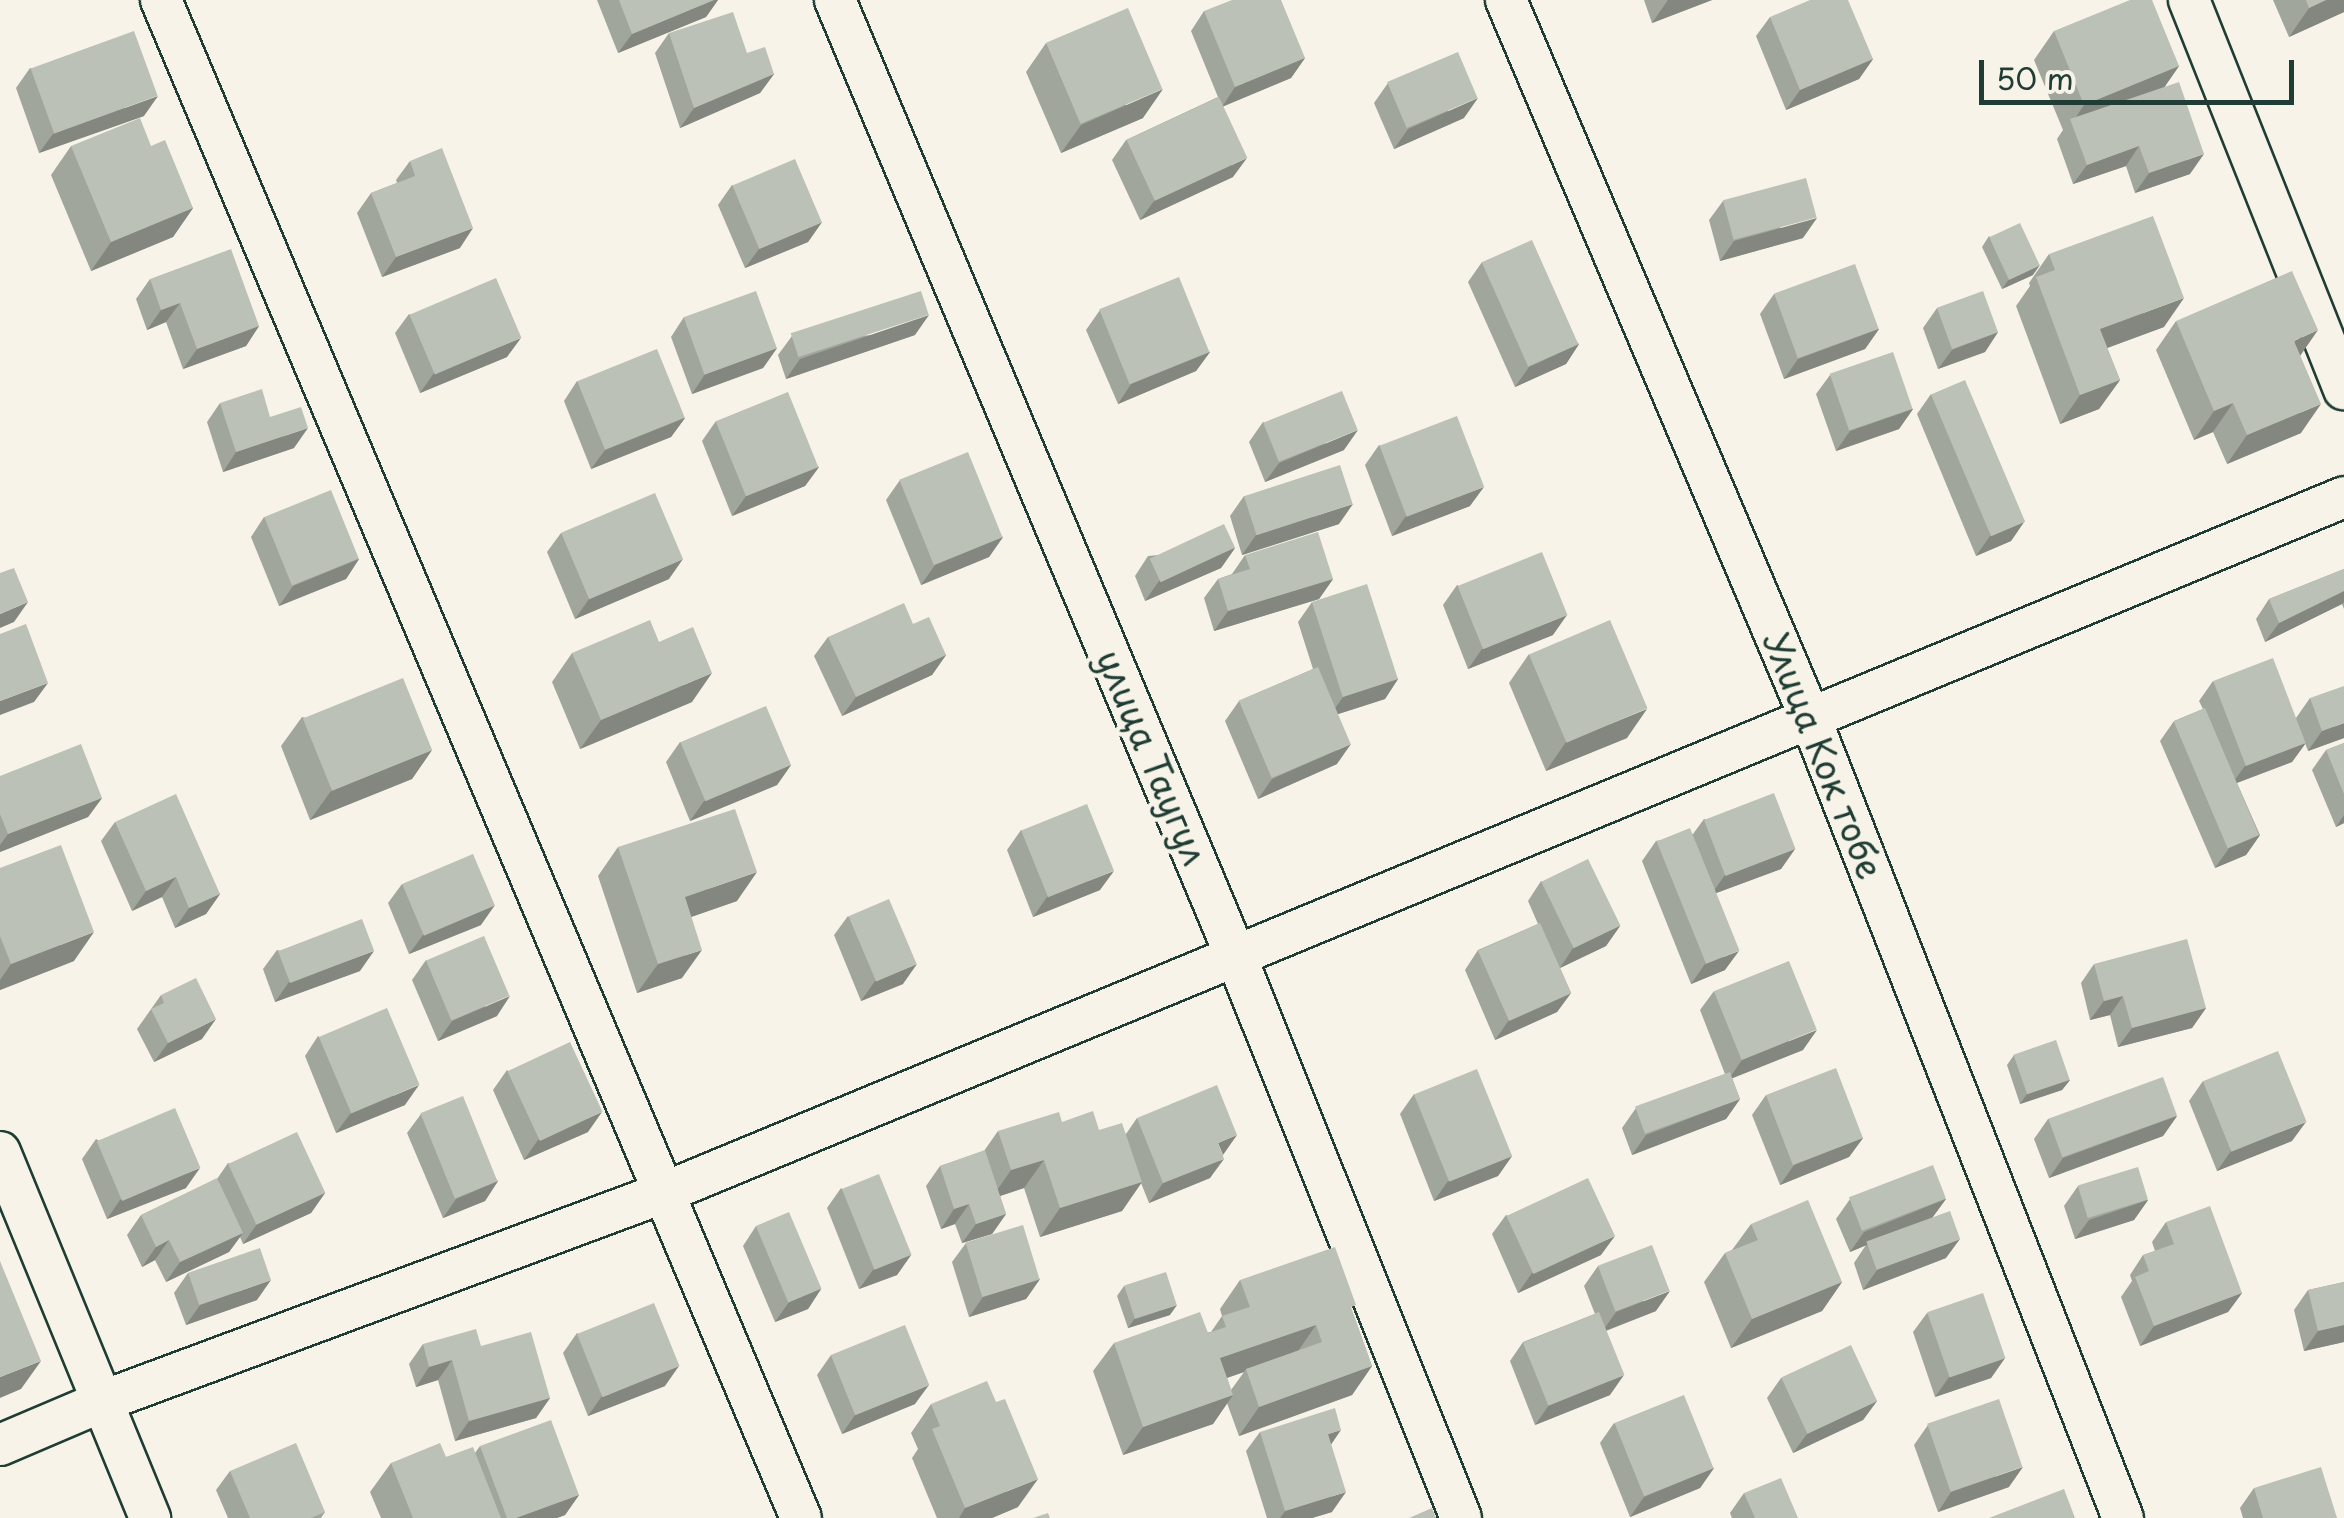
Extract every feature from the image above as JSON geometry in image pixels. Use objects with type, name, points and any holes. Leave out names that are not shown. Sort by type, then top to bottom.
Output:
[{"type":"street","points":[[161,0],[668,1191],[801,1518]]},
{"type":"street","name":"улица Таугул","points":[[836,0],[1237,958],[1460,1518]]},
{"type":"street","name":"Улица Кок тобе","points":[[1506,0],[1812,720],[2123,1518]]},
{"type":"street","points":[[2190,0],[2344,389]]},
{"type":"street","points":[[0,1445],[102,1401],[668,1191],[2344,498]]},
{"type":"street","points":[[0,1152],[150,1518]]},
{"type":"building","points":[[619,0],[714,0],[632,34]]},
{"type":"building","points":[[1232,0],[1281,0],[1305,58],[1235,87],[1204,11]]},
{"type":"building","points":[[1810,0],[1848,0],[1873,59],[1800,90],[1770,17]]},
{"type":"building","points":[[2130,0],[2152,0],[2179,66],[2084,105],[2054,31]]},
{"type":"building","points":[[2306,0],[2326,0],[2309,8]]},
{"type":"building","points":[[1128,8],[1162,89],[1080,124],[1046,43]]},
{"type":"building","points":[[733,12],[747,53],[765,47],[774,74],[694,108],[669,33]]},
{"type":"building","points":[[134,31],[158,96],[54,133],[31,69]]},
{"type":"building","points":[[1458,52],[1478,98],[1407,128],[1387,82]]},
{"type":"building","points":[[2179,82],[2204,154],[2149,173],[2139,146],[2087,165],[2070,119]]},
{"type":"building","points":[[1219,97],[1247,158],[1155,201],[1127,140]]},
{"type":"building","points":[[140,118],[151,146],[165,140],[193,208],[111,242],[71,146]]},
{"type":"building","points":[[442,148],[473,228],[396,257],[371,193],[415,176],[410,161]]},
{"type":"building","points":[[795,159],[822,223],[759,249],[732,186]]},
{"type":"building","points":[[1806,178],[1817,218],[1734,240],[1723,200]]},
{"type":"building","points":[[2153,216],[2184,298],[2100,329],[2120,380],[2080,395],[2036,277],[2055,270],[2049,254]]},
{"type":"building","points":[[2020,223],[2040,266],[2009,280],[1989,237]]},
{"type":"building","points":[[1532,240],[1578,344],[1528,367],[1482,262]]},
{"type":"building","points":[[231,249],[259,326],[197,349],[180,303],[161,310],[150,279]]},
{"type":"building","points":[[1855,264],[1879,329],[1798,358],[1774,293]]},
{"type":"building","points":[[2292,271],[2318,330],[2294,341],[2321,404],[2247,435],[2233,403],[2214,411],[2176,321]]},
{"type":"building","points":[[1179,277],[1209,352],[1130,384],[1099,309]]},
{"type":"building","points":[[496,278],[521,338],[435,375],[409,315]]},
{"type":"building","points":[[756,291],[777,348],[705,375],[684,317]]},
{"type":"building","points":[[921,291],[929,315],[798,357],[791,333]]},
{"type":"building","points":[[1983,291],[1998,332],[1952,349],[1937,308]]},
{"type":"building","points":[[657,349],[685,418],[605,450],[577,381]]},
{"type":"building","points":[[1893,352],[1913,409],[1849,431],[1830,374]]},
{"type":"building","points":[[1965,380],[2025,522],[1991,536],[1931,394]]},
{"type":"building","points":[[262,389],[270,417],[301,407],[308,428],[236,452],[220,403]]},
{"type":"building","points":[[1342,391],[1358,430],[1279,462],[1263,423]]},
{"type":"building","points":[[788,392],[818,467],[746,496],[716,421]]},
{"type":"building","points":[[1457,416],[1484,487],[1407,517],[1380,446]]},
{"type":"building","points":[[968,452],[1002,537],[934,565],[899,480]]},
{"type":"building","points":[[1340,465],[1353,504],[1257,535],[1244,496]]},
{"type":"building","points":[[331,490],[359,559],[292,586],[264,517]]},
{"type":"building","points":[[655,493],[683,559],[589,599],[561,533]]},
{"type":"building","points":[[1224,524],[1235,548],[1161,582],[1150,559]]},
{"type":"building","points":[[1318,532],[1333,579],[1228,611],[1218,579],[1250,569],[1245,555]]},
{"type":"building","points":[[1542,552],[1567,615],[1483,649],[1458,586]]},
{"type":"building","points":[[14,568],[28,602],[0,614],[0,573]]},
{"type":"building","points":[[2344,569],[2344,591],[2279,623],[2269,599]]},
{"type":"building","points":[[1367,584],[1398,679],[1343,697],[1312,602]]},
{"type":"building","points":[[904,603],[913,624],[929,617],[946,655],[856,697],[828,637]]},
{"type":"building","points":[[650,620],[659,642],[693,627],[712,673],[601,720],[572,653]]},
{"type":"building","points":[[1610,620],[1648,708],[1567,743],[1529,654]]},
{"type":"building","points":[[26,624],[48,683],[0,701],[0,634]]},
{"type":"building","points":[[2273,658],[2306,743],[2246,766],[2213,681]]},
{"type":"building","points":[[1318,667],[1351,744],[1272,778],[1239,701]]},
{"type":"building","points":[[403,678],[432,750],[332,791],[303,718]]},
{"type":"building","points":[[2344,686],[2344,723],[2322,731],[2310,698]]},
{"type":"building","points":[[766,706],[791,765],[705,801],[680,742]]},
{"type":"building","points":[[2205,708],[2259,835],[2228,848],[2174,721]]},
{"type":"building","points":[[2344,743],[2344,794],[2326,750]]},
{"type":"building","points":[[81,744],[102,798],[8,834],[0,814],[0,776]]},
{"type":"building","points":[[1774,793],[1796,849],[1725,876],[1704,820]]},
{"type":"building","points":[[176,794],[220,894],[189,908],[176,877],[146,891],[115,822]]},
{"type":"building","points":[[1087,804],[1114,871],[1048,897],[1021,831]]},
{"type":"building","points":[[735,809],[757,872],[685,897],[702,950],[658,964],[618,847]]},
{"type":"building","points":[[1690,828],[1739,950],[1706,964],[1657,841]]},
{"type":"building","points":[[61,845],[94,932],[11,964],[0,936],[0,868]]},
{"type":"building","points":[[473,854],[495,906],[424,936],[402,884]]},
{"type":"building","points":[[1588,859],[1620,926],[1574,948],[1541,882]]},
{"type":"building","points":[[889,899],[917,964],[876,982],[848,916]]},
{"type":"building","points":[[362,919],[374,951],[290,983],[278,951]]},
{"type":"building","points":[[1540,923],[1571,993],[1509,1021],[1478,951]]},
{"type":"building","points":[[484,936],[509,996],[451,1020],[426,961]]},
{"type":"building","points":[[2187,939],[2206,1008],[2132,1028],[2123,996],[2104,1001],[2094,964]]},
{"type":"building","points":[[1789,961],[1817,1030],[1742,1060],[1714,991]]},
{"type":"building","points":[[196,978],[216,1019],[168,1043],[151,1009],[164,1003],[161,995]]},
{"type":"building","points":[[387,1008],[419,1084],[351,1113],[319,1037]]},
{"type":"building","points":[[2056,1040],[2070,1080],[2027,1094],[2013,1055]]},
{"type":"building","points":[[570,1042],[603,1112],[540,1141],[507,1071]]},
{"type":"building","points":[[2278,1051],[2306,1121],[2231,1152],[2203,1081]]},
{"type":"building","points":[[1836,1068],[1863,1138],[1793,1165],[1766,1095]]},
{"type":"building","points":[[1477,1069],[1512,1156],[1449,1182],[1414,1094]]},
{"type":"building","points":[[1730,1072],[1740,1099],[1645,1134],[1635,1107]]},
{"type":"building","points":[[2163,1077],[2177,1116],[2062,1157],[2048,1119]]},
{"type":"building","points":[[1217,1085],[1237,1135],[1218,1143],[1224,1159],[1163,1183],[1137,1118]]},
{"type":"building","points":[[463,1096],[497,1181],[455,1199],[420,1113]]},
{"type":"building","points":[[175,1108],[200,1168],[122,1201],[97,1141]]},
{"type":"building","points":[[1093,1111],[1099,1130],[1122,1123],[1142,1182],[1060,1208],[1044,1160],[1011,1170],[998,1131],[1059,1112],[1062,1122]]},
{"type":"building","points":[[297,1132],[325,1193],[256,1225],[228,1164]]},
{"type":"building","points":[[985,1150],[1006,1214],[976,1224],[969,1204],[954,1209],[940,1166]]},
{"type":"building","points":[[1933,1165],[1946,1199],[1862,1231],[1849,1197]]},
{"type":"building","points":[[2138,1167],[2148,1200],[2088,1218],[2078,1185]]},
{"type":"building","points":[[879,1174],[912,1255],[875,1270],[842,1189]]},
{"type":"building","points":[[217,1178],[243,1233],[180,1262],[169,1240],[156,1247],[141,1215]]},
{"type":"building","points":[[1588,1178],[1615,1236],[1533,1274],[1506,1216]]},
{"type":"building","points":[[1808,1200],[1842,1282],[1752,1319],[1725,1253],[1758,1240],[1751,1224]]},
{"type":"building","points":[[2210,1206],[2242,1293],[2154,1326],[2135,1277],[2149,1271],[2143,1255],[2174,1244],[2166,1222]]},
{"type":"building","points":[[1950,1211],[1960,1239],[1877,1270],[1866,1241]]},
{"type":"building","points":[[789,1212],[821,1288],[788,1302],[756,1226]]},
{"type":"building","points":[[1023,1225],[1040,1280],[982,1297],[966,1243]]},
{"type":"building","points":[[1652,1245],[1670,1291],[1615,1312],[1598,1266]]},
{"type":"building","points":[[1335,1247],[1372,1366],[1259,1407],[1246,1369],[1322,1342],[1316,1325],[1220,1358],[1233,1395],[1143,1427],[1114,1343],[1200,1312],[1208,1333],[1226,1327],[1222,1316],[1250,1307],[1240,1280]]},
{"type":"building","points":[[260,1248],[271,1280],[199,1305],[188,1273]]},
{"type":"building","points":[[0,1261],[41,1361],[0,1377]]},
{"type":"building","points":[[1166,1272],[1177,1305],[1135,1319],[1124,1286]]},
{"type":"building","points":[[2344,1282],[2344,1325],[2318,1331],[2308,1290]]},
{"type":"building","points":[[1983,1293],[2005,1358],[1950,1377],[1927,1312]]},
{"type":"building","points":[[654,1303],[679,1366],[603,1397],[577,1334]]},
{"type":"building","points":[[1599,1312],[1624,1375],[1548,1406],[1523,1343]]},
{"type":"building","points":[[905,1325],[929,1385],[855,1415],[831,1355]]},
{"type":"building","points":[[476,1329],[481,1346],[531,1332],[550,1398],[469,1421],[452,1360],[429,1367],[423,1344]]},
{"type":"building","points":[[1851,1345],[1877,1401],[1807,1434],[1781,1378]]},
{"type":"building","points":[[987,1381],[996,1402],[1005,1399],[1038,1479],[965,1508],[932,1429],[940,1426],[931,1404]]},
{"type":"building","points":[[1684,1395],[1714,1468],[1644,1496],[1614,1423]]},
{"type":"building","points":[[1999,1399],[2022,1467],[1951,1492],[1927,1424]]},
{"type":"building","points":[[1335,1408],[1341,1430],[1328,1434],[1346,1492],[1285,1511],[1260,1432]]},
{"type":"building","points":[[551,1420],[579,1495],[507,1518],[480,1446]]},
{"type":"building","points":[[296,1443],[325,1512],[311,1518],[250,1518],[230,1471]]},
{"type":"building","points":[[440,1443],[446,1457],[473,1447],[501,1518],[413,1518],[391,1463]]},
{"type":"building","points":[[2321,1467],[2337,1518],[2263,1518],[2254,1488]]},
{"type":"building","points":[[1781,1478],[1798,1518],[1755,1518],[1744,1493]]},
{"type":"building","points":[[2064,1489],[2075,1518],[1989,1518]]},
{"type":"building","points":[[1432,1508],[1436,1518],[1409,1518]]}]
